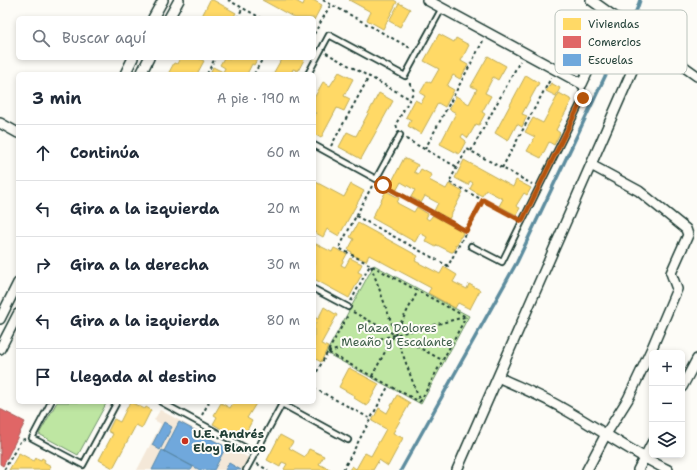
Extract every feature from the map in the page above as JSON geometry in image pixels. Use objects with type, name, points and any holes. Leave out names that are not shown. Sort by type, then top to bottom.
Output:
[{"type":"street","points":[[154,16],[163,0]]},
{"type":"street","points":[[170,16],[179,0]]},
{"type":"street","points":[[427,0],[555,69]]},
{"type":"street","points":[[591,0],[605,10]]},
{"type":"street","points":[[126,72],[132,60]]},
{"type":"street","points":[[142,72],[148,60]]},
{"type":"street","points":[[687,69],[697,76]]},
{"type":"street","points":[[563,74],[582,84],[587,74]]},
{"type":"street","points":[[457,470],[631,74]]},
{"type":"street","points":[[0,123],[16,131]]},
{"type":"street","points":[[587,470],[606,434],[628,399],[655,342],[677,289],[671,273],[688,235],[686,229],[639,191],[591,165]]},
{"type":"street","points":[[0,319],[16,287]]},
{"type":"street","points":[[0,349],[16,318]]},
{"type":"street","points":[[683,386],[697,359]]},
{"type":"street","points":[[498,377],[560,407],[644,458],[668,470]]},
{"type":"street","points":[[638,470],[649,449]]},
{"type":"lane","points":[[316,58],[329,35],[405,76],[442,8]]},
{"type":"lane","points":[[309,72],[315,60]]},
{"type":"lane","points":[[470,246],[502,262],[583,98],[582,84]]},
{"type":"lane","points":[[316,146],[376,179],[400,136]]},
{"type":"lane","points":[[316,290],[348,307]]},
{"type":"lane","points":[[50,404],[32,438],[83,465],[116,404]]},
{"type":"lane","points":[[165,404],[255,453]]},
{"type":"lane","points":[[246,470],[282,404],[348,440]]},
{"type":"path","points":[[228,0],[257,16]]},
{"type":"path","points":[[323,0],[419,52]]},
{"type":"path","points":[[316,30],[331,4]]},
{"type":"path","points":[[238,16],[243,8]]},
{"type":"path","points":[[425,149],[488,33]]},
{"type":"path","points":[[320,50],[410,98]]},
{"type":"path","points":[[471,151],[524,53]]},
{"type":"path","points":[[208,72],[214,60]]},
{"type":"path","points":[[255,72],[262,60]]},
{"type":"path","points":[[502,168],[555,72]]},
{"type":"path","points":[[405,76],[414,91],[396,124],[400,136],[457,167]]},
{"type":"path","points":[[328,153],[370,77]]},
{"type":"path","points":[[522,221],[449,182],[467,149],[539,188]]},
{"type":"path","points":[[466,231],[383,185],[376,179],[339,248],[466,317]]},
{"type":"path","points":[[356,216],[448,266],[483,200]]},
{"type":"path","points":[[348,307],[370,265]]},
{"type":"path","points":[[370,265],[420,402]]},
{"type":"path","points":[[372,376],[418,291]]},
{"type":"path","points":[[316,373],[351,310],[442,360]]},
{"type":"path","points":[[328,352],[466,317]]},
{"type":"path","points":[[420,402],[466,317]]},
{"type":"path","points":[[328,352],[420,402]]},
{"type":"path","points":[[343,470],[389,385]]},
{"type":"path","points":[[316,389],[371,419]]},
{"type":"path","points":[[198,422],[208,404]]},
{"type":"path","points":[[4,470],[21,440],[32,438]]},
{"type":"path","points":[[251,461],[268,470]]},
{"type":"shaded area","name":"U.E. Andrés Eloy Blanco","points":[[160,410],[249,458],[241,470],[137,470],[161,424],[154,420]]},
{"type":"green space","name":"Plaza Dolores Meaño y Escalante","points":[[374,265],[469,316],[421,404],[326,353]]},
{"type":"green space","points":[[56,404],[106,404],[78,455],[39,434]]},
{"type":"building: Viviendas","points":[[210,0],[213,0],[236,13],[234,16],[202,16]]},
{"type":"building: Viviendas","points":[[262,0],[294,0],[303,5],[305,0],[313,0],[322,5],[316,16],[291,16]]},
{"type":"building: Viviendas","points":[[349,0],[394,0],[397,2],[383,29],[367,20],[371,12]]},
{"type":"building: Viviendas","points":[[399,3],[410,9],[400,27],[389,21]]},
{"type":"building: Viviendas","points":[[439,34],[454,42],[456,38],[469,45],[461,61],[468,65],[460,79],[453,75],[447,86],[454,90],[445,107],[438,103],[421,134],[408,126],[411,120],[406,117],[415,100],[421,103],[425,96],[420,93],[427,81],[431,83],[439,69],[424,61]]},
{"type":"building: Viviendas","points":[[488,56],[506,66],[498,80],[493,77],[485,93],[491,96],[482,112],[485,114],[479,125],[476,124],[468,138],[463,134],[461,137],[466,141],[459,154],[440,144],[456,113],[449,109],[456,96],[469,104],[477,89],[471,86]]},
{"type":"building: Viviendas","points":[[179,60],[204,61],[198,72],[169,72],[174,63],[177,64]]},
{"type":"building: Viviendas","points":[[223,60],[257,60],[254,65],[252,64],[248,72],[223,72],[225,68],[220,65]]},
{"type":"building: Viviendas","points":[[281,60],[304,60],[298,71],[293,69],[292,72],[274,72]]},
{"type":"building: Viviendas","points":[[213,67],[223,72],[211,72]]},
{"type":"building: Viviendas","points":[[339,72],[353,79],[344,96],[350,99],[344,111],[337,108],[321,138],[316,135],[316,94],[323,82],[330,86]]},
{"type":"building: Viviendas","points":[[526,75],[539,83],[522,114],[527,116],[522,127],[517,124],[508,141],[495,133]]},
{"type":"building: Viviendas","points":[[551,83],[560,88],[556,96],[546,91]]},
{"type":"building: Viviendas","points":[[379,93],[393,101],[361,159],[339,147],[347,132],[356,136]]},
{"type":"building: Viviendas","points":[[559,93],[572,100],[556,130],[560,133],[554,145],[549,142],[541,158],[527,151],[535,137],[525,132],[533,118],[543,123]]},
{"type":"building: Viviendas","points":[[404,158],[418,165],[414,172],[418,174],[421,169],[432,175],[429,180],[446,189],[449,184],[463,192],[449,219],[434,211],[438,203],[425,196],[421,203],[411,197],[415,190],[401,182],[396,191],[389,187]]},
{"type":"building: Viviendas","points":[[464,160],[513,187],[516,180],[531,188],[527,195],[524,193],[516,206],[520,208],[516,215],[499,206],[503,199],[486,190],[482,196],[470,189],[473,183],[470,181],[468,185],[455,178]]},
{"type":"building: Viviendas","points":[[316,182],[344,197],[351,184],[364,191],[339,236],[327,229],[323,237],[316,233]]},
{"type":"building: Viviendas","points":[[386,191],[399,198],[397,203],[414,212],[417,207],[428,214],[426,218],[429,220],[433,215],[462,231],[463,233],[455,245],[456,248],[453,252],[437,245],[436,247],[425,241],[427,237],[420,233],[415,242],[372,218]]},
{"type":"building: Viviendas","points":[[358,223],[418,256],[415,261],[440,274],[444,267],[457,275],[453,282],[467,289],[469,284],[480,290],[470,309],[458,303],[455,308],[428,293],[431,288],[369,255],[366,261],[351,254],[352,252],[348,250],[354,239],[350,237]]},
{"type":"building: Viviendas","points":[[316,244],[332,252],[334,248],[347,254],[341,265],[345,267],[350,258],[362,264],[358,272],[362,274],[349,298],[316,280]]},
{"type":"building: Viviendas","points":[[324,307],[337,315],[321,344],[328,347],[321,362],[316,359],[316,318],[318,319]]},
{"type":"building: Viviendas","points":[[349,368],[379,384],[367,406],[354,398],[355,396],[339,387]]},
{"type":"building: Viviendas","points":[[397,395],[410,403],[393,433],[403,438],[388,466],[379,460],[373,470],[349,470],[352,466],[356,469],[365,453],[371,456],[386,429],[372,421],[379,408],[387,413]]},
{"type":"building: Viviendas","points":[[129,404],[134,404],[145,409],[146,407],[151,410],[142,428],[136,425],[113,468],[99,460],[113,434],[108,431],[114,419],[120,422]]},
{"type":"building: Viviendas","points":[[220,404],[230,408],[232,404],[256,404],[247,418],[252,421],[244,436],[232,430],[230,434],[213,424],[217,417],[214,415]]},
{"type":"building: Viviendas","points":[[280,435],[293,442],[289,448],[305,457],[309,449],[324,456],[319,464],[330,470],[285,470],[284,469],[287,464],[282,462],[280,467],[267,460]]},
{"type":"building: Viviendas","points":[[19,453],[34,461],[36,458],[41,460],[42,458],[45,460],[44,462],[51,466],[49,469],[51,470],[9,470]]},
{"type":"building: Comercios","points":[[0,409],[25,422],[3,466],[0,464]]},
{"type":"building: Escuelas","points":[[164,422],[172,427],[160,450],[152,445]]},
{"type":"building: Escuelas","points":[[179,422],[226,447],[214,470],[200,470],[164,451]]},
{"type":"building: Escuelas","points":[[162,450],[193,467],[191,470],[152,470]]},
{"type":"building: Escuelas","points":[[229,463],[241,470],[225,470]]},
{"type":"waterway","points":[[637,10],[640,0]]},
{"type":"waterway","points":[[401,470],[517,262],[606,74]]},
{"type":"place","name":"U.E. Andrés Eloy Blanco","points":[[185,441]]},
{"type":"route","points":[[383,185],[466,231],[483,200],[522,221],[583,98]]}]
